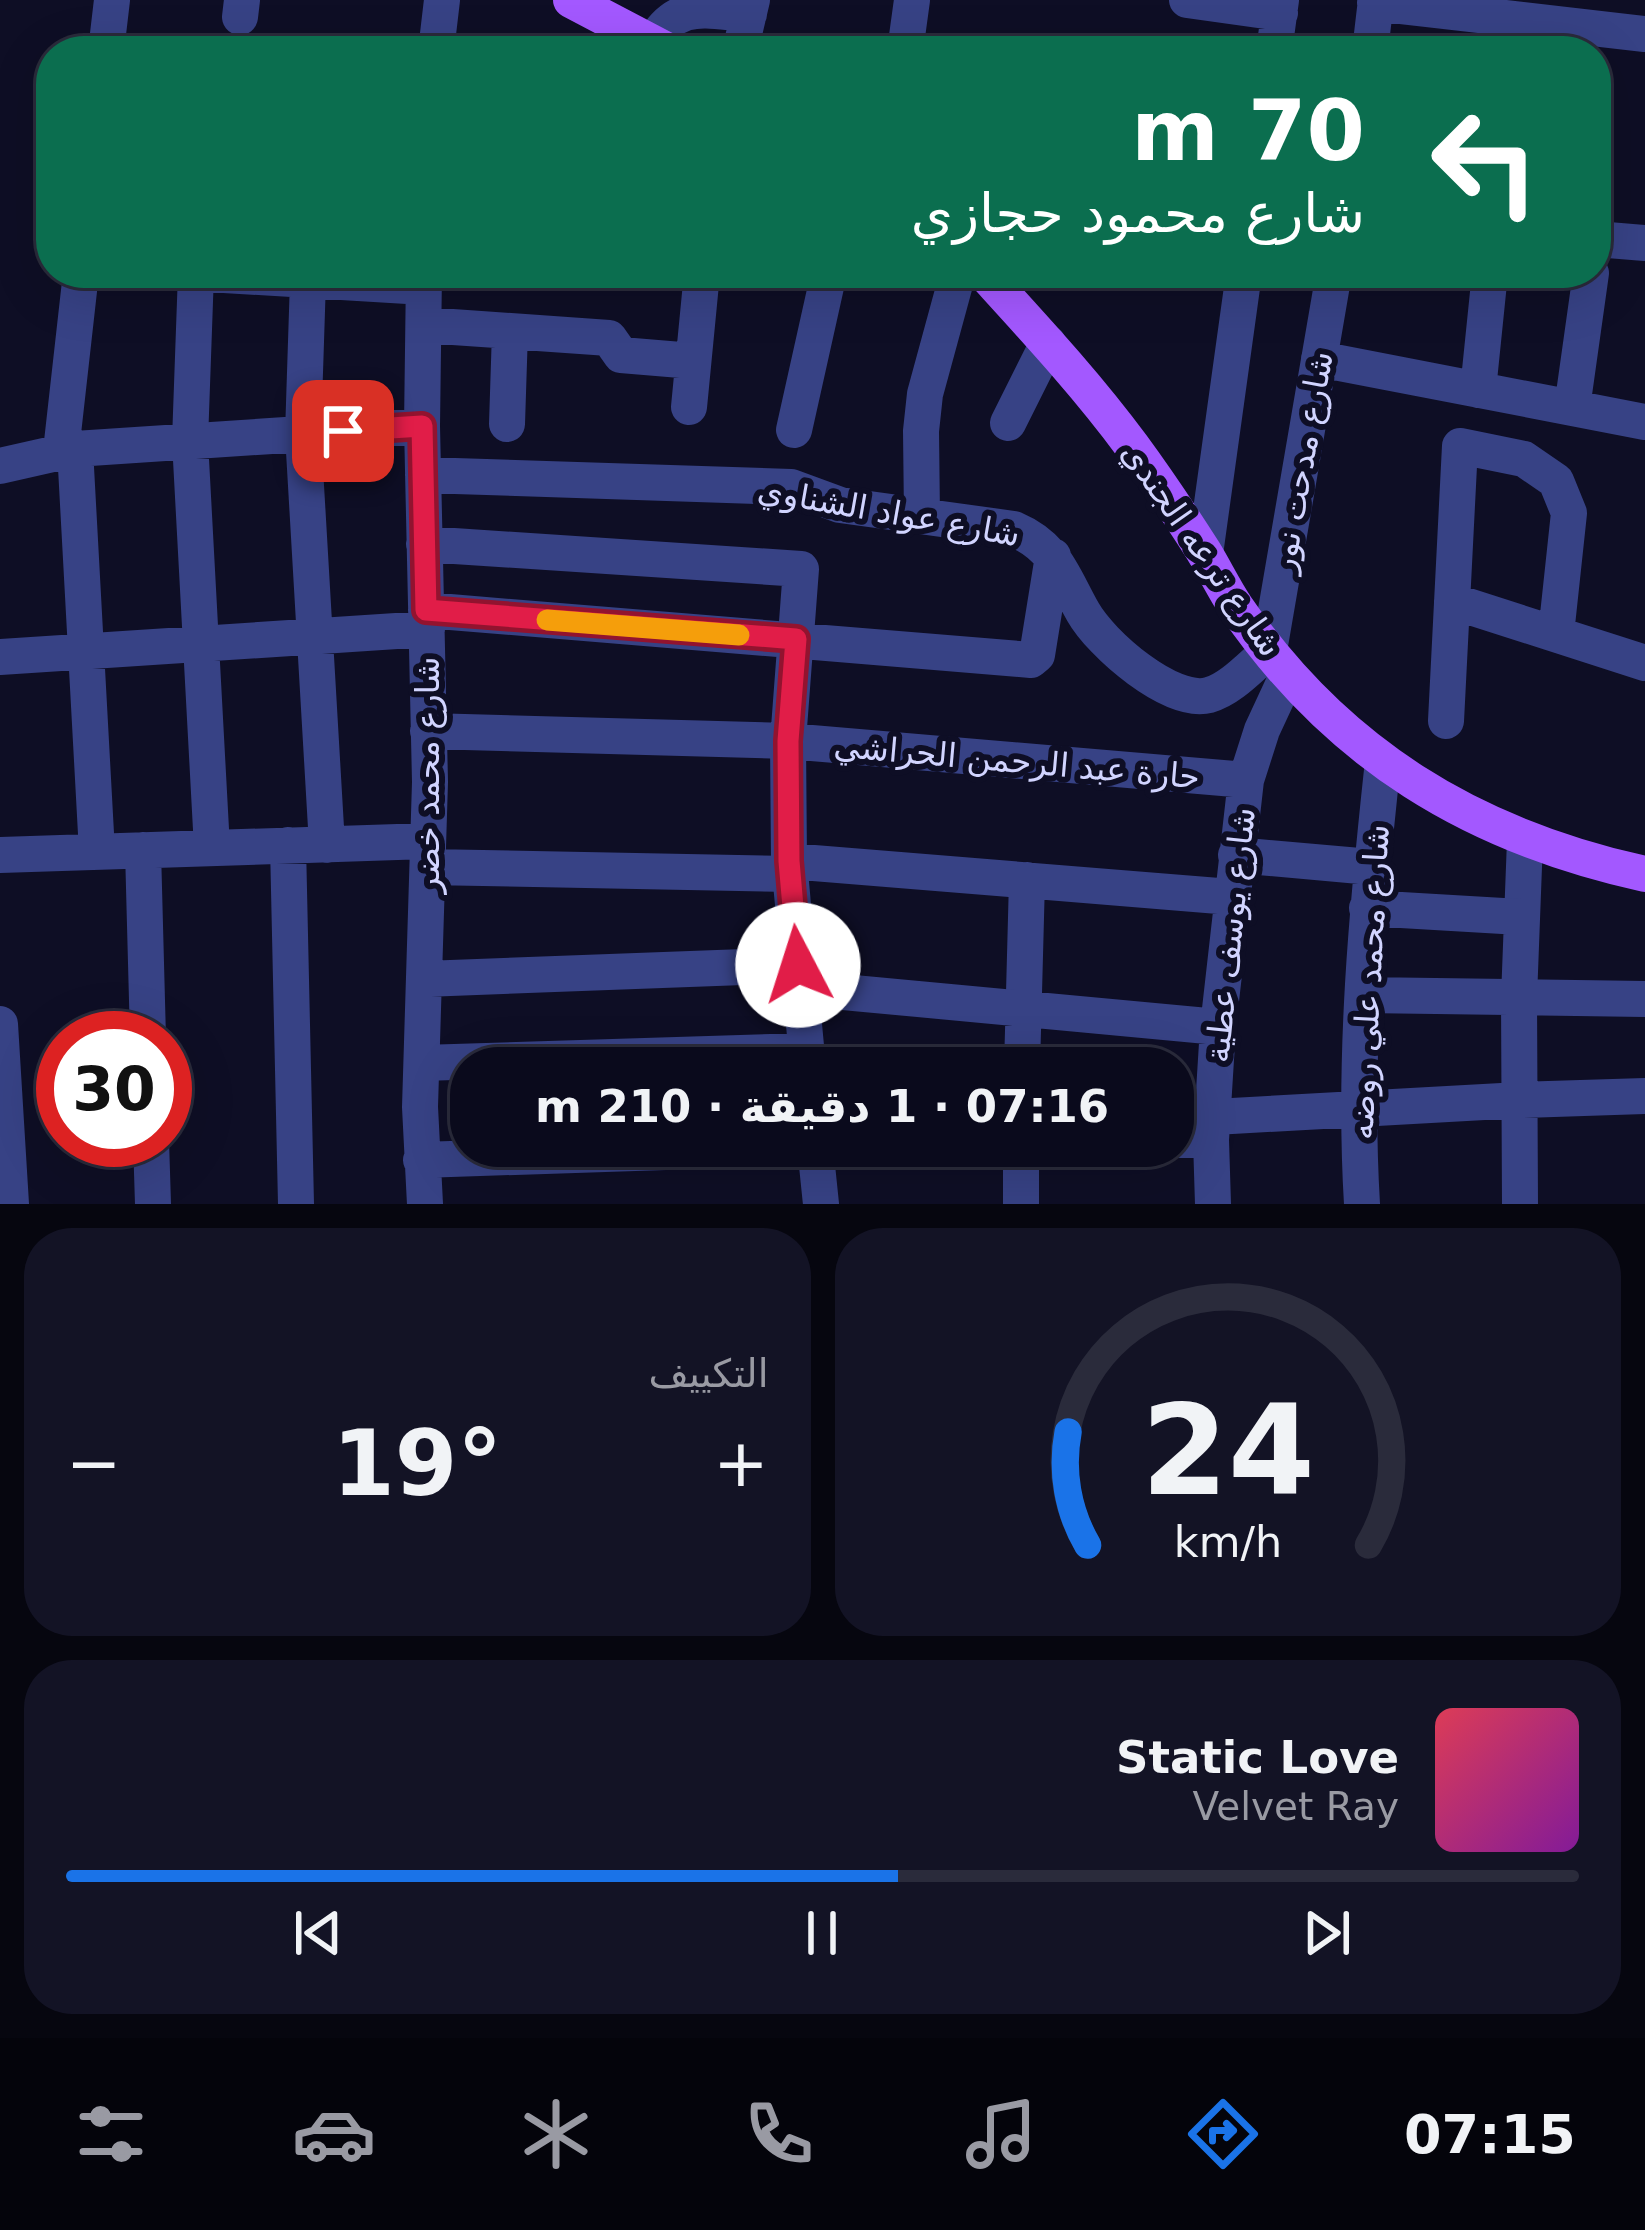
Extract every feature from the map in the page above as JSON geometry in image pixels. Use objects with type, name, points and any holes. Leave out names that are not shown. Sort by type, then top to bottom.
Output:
[{"type":"main road","points":[[571,0],[640,36]]},
{"type":"main road","name":"شارع ترعه الجندي","points":[[998,288],[1133,447],[1234,604],[1333,720],[1383,761],[1475,818],[1583,860],[1644,873]]},
{"type":"street","points":[[108,36],[112,0]]},
{"type":"street","points":[[438,36],[442,0]]},
{"type":"street","points":[[907,36],[912,0]]},
{"type":"street","points":[[1187,0],[1280,6],[1276,36]]},
{"type":"street","points":[[1372,36],[1375,2],[1480,22],[1645,34]]},
{"type":"street","points":[[662,36],[662,26],[673,14],[750,7]]},
{"type":"street","points":[[1611,240],[1645,243]]},
{"type":"street","points":[[81,288],[68,450],[97,851]]},
{"type":"street","points":[[194,288],[190,441],[212,848]]},
{"type":"street","points":[[308,288],[303,434],[327,845]]},
{"type":"street","name":"شارع محمد خضر","points":[[424,288],[428,854],[421,1160],[425,1204]]},
{"type":"street","points":[[689,407],[700,288]]},
{"type":"street","points":[[794,430],[826,288]]},
{"type":"street","points":[[922,517],[925,394],[954,288]]},
{"type":"street","points":[[1205,554],[1242,288]]},
{"type":"street","name":"شارع مدحت نور","points":[[1279,662],[1331,288]]},
{"type":"street","points":[[1478,390],[1488,288]]},
{"type":"street","points":[[1572,408],[1589,288]]},
{"type":"street","points":[[424,325],[609,338],[621,355],[693,361]]},
{"type":"street","points":[[506,424],[510,331]]},
{"type":"street","points":[[1008,423],[1048,343]]},
{"type":"street","points":[[1319,359],[1645,422]]},
{"type":"street","points":[[0,466],[68,450],[422,426]]},
{"type":"street","points":[[1446,721],[1460,446],[1524,459],[1556,481],[1569,513],[1556,634]]},
{"type":"street","name":"شارع عواد الشناوي","points":[[422,475],[790,488],[840,505],[1014,529],[1034,537],[1053,556],[1085,616],[1121,654],[1160,684],[1189,696],[1210,694],[1279,662]]},
{"type":"street","points":[[424,544],[801,569],[788,741],[790,867],[806,1047]]},
{"type":"street","points":[[0,657],[316,637],[426,620],[796,639],[1031,660],[1037,655],[1053,556]]},
{"type":"street","points":[[1452,601],[1645,664]]},
{"type":"street","name":"شارع يوسف عطية","points":[[1213,1204],[1218,1027],[1236,855],[1246,780],[1279,662]]},
{"type":"street","name":"حارة عبد الرحمن الحراشي","points":[[428,731],[788,741],[1246,780]]},
{"type":"street","name":"شارع محمد علي روضه","points":[[1362,1204],[1360,1108],[1367,908],[1383,761]]},
{"type":"street","points":[[1520,1204],[1520,917],[1525,840]]},
{"type":"street","points":[[288,845],[296,1204]]},
{"type":"street","points":[[0,854],[327,845],[428,854],[1028,880],[1231,897]]},
{"type":"street","points":[[143,850],[147,1011]]},
{"type":"street","points":[[1236,855],[1371,867]]},
{"type":"street","points":[[1644,873],[1645,857]]},
{"type":"street","points":[[1023,1047],[1028,880]]},
{"type":"street","points":[[1367,908],[1520,917]]},
{"type":"street","points":[[424,979],[799,976],[1024,1008],[1218,1027]]},
{"type":"street","points":[[1363,995],[1645,999]]},
{"type":"street","points":[[0,1024],[10,1204]]},
{"type":"street","points":[[422,1063],[450,1063]]},
{"type":"street","points":[[1194,1134],[1360,1108],[1645,1096]]},
{"type":"street","points":[[421,1160],[450,1159]]},
{"type":"street","points":[[152,1167],[153,1204]]},
{"type":"street","points":[[817,1167],[820,1204]]},
{"type":"street","points":[[1021,1167],[1022,1204]]},
{"type":"slow traffic","points":[[547,620],[739,635]]},
{"type":"route","points":[[343,431],[422,426],[426,610],[796,639],[788,741],[789,861],[798,965]]}]
